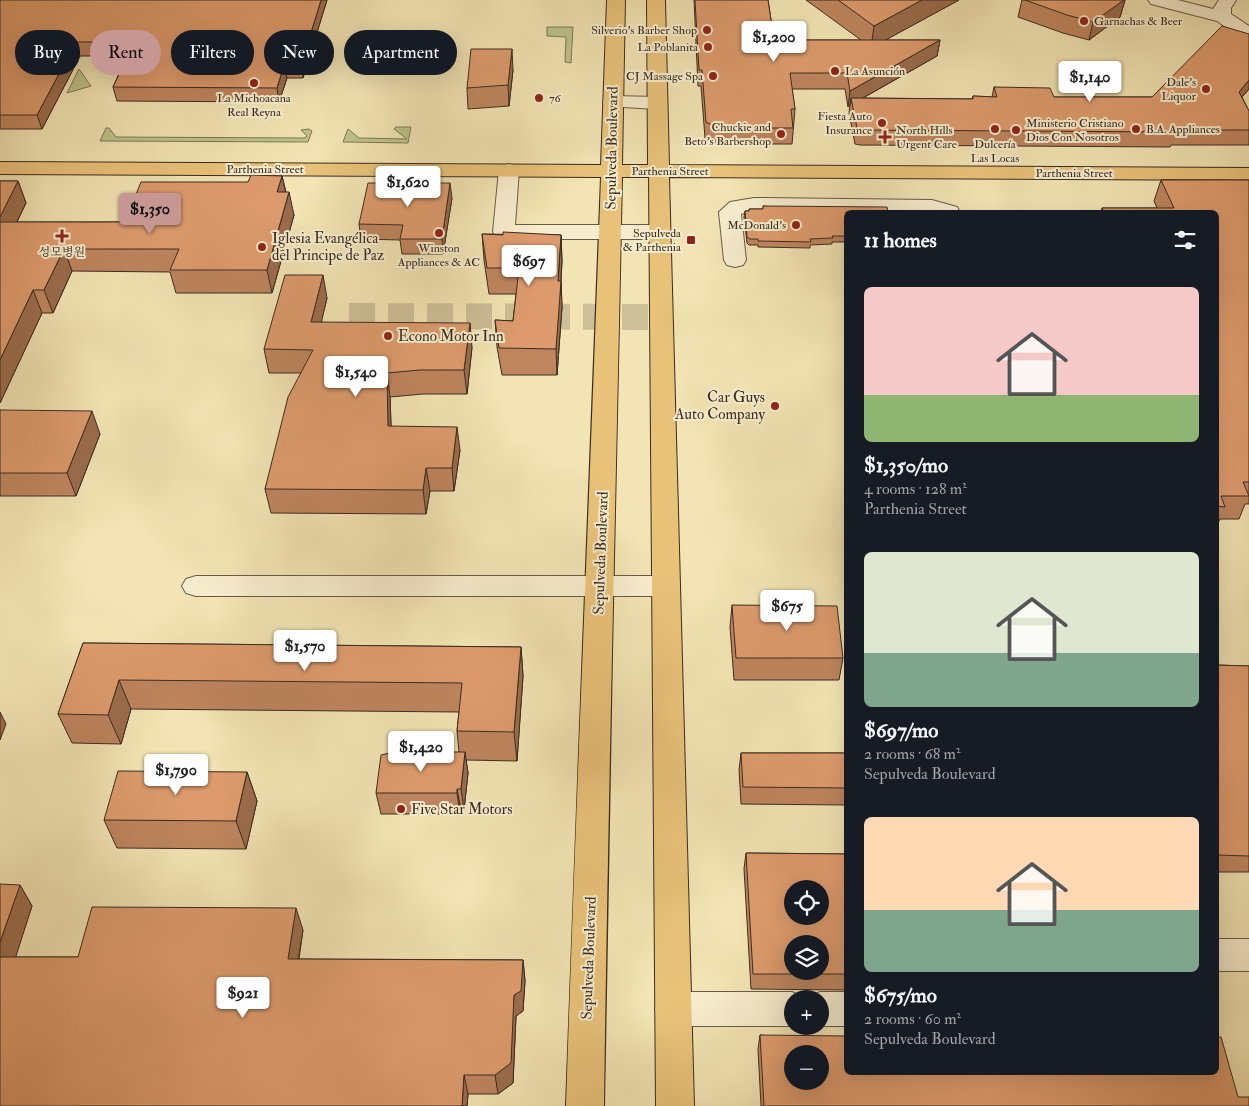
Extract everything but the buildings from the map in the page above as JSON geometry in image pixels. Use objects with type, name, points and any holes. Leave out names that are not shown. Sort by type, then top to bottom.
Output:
[{"type":"main road","name":"Sepulveda Boulevard","points":[[585,1106],[593,750],[600,586],[616,0]]},
{"type":"main road","points":[[656,0],[675,1106]]},
{"type":"main road","name":"Parthenia Street","points":[[0,168],[1249,174]]},
{"type":"street","points":[[1157,0],[1223,17],[1234,26],[1249,32]]},
{"type":"street","points":[[1223,17],[1221,7],[1231,0]]},
{"type":"street","points":[[613,102],[657,103]]},
{"type":"street","points":[[509,170],[504,232],[659,232]]},
{"type":"street","points":[[735,260],[730,212],[738,207],[754,204],[932,206],[943,210]]},
{"type":"street","points":[[196,586],[666,586]]},
{"type":"street","points":[[1219,955],[1249,955]]},
{"type":"street","points":[[673,1009],[784,1009]]},
{"type":"street","points":[[829,1009],[844,1009]]},
{"type":"green space","points":[[547,27],[573,27],[571,63],[565,62],[566,37],[547,36]]},
{"type":"green space","points":[[80,70],[91,86],[67,93],[76,75],[80,75]]},
{"type":"green space","points":[[396,127],[411,127],[408,143],[343,142],[348,129],[359,138],[407,139],[394,129]]},
{"type":"green space","points":[[106,128],[109,128],[116,137],[304,138],[307,136],[301,130],[309,129],[312,131],[308,142],[100,141]]},
{"type":"tunnel","points":[[349,316],[661,317]]},
{"type":"place","name":"Garnachas & Beer","points":[[1084,21]]},
{"type":"place","name":"Silverio's Barber Shop","points":[[707,30]]},
{"type":"place","name":"La Poblanita","points":[[708,47]]},
{"type":"place","name":"La Asunción","points":[[835,71]]},
{"type":"place","name":"CJ Massage Spa","points":[[713,76]]},
{"type":"place","name":"La Michoacana Real Reyna","points":[[254,83]]},
{"type":"place","name":"Dale's Liquor","points":[[1206,89]]},
{"type":"place","name":"76","points":[[539,98]]},
{"type":"place","name":"Fiesta Auto Insurance","points":[[882,123]]},
{"type":"place","name":"Dulcería Las Locas","points":[[995,129]]},
{"type":"place","name":"B.A. Appliances","points":[[1136,129]]},
{"type":"place","name":"Ministerio Cristiano Dios Con Nosotros","points":[[1016,130]]},
{"type":"place","name":"Chuckie and Beto's Barbershop","points":[[781,134]]},
{"type":"place","name":"North Hills Urgent Care","points":[[885,137]]},
{"type":"place","name":"McDonald's","points":[[796,225]]},
{"type":"place","name":"Winston Appliances & AC","points":[[439,233]]},
{"type":"place","name":"성모병원","points":[[62,236]]},
{"type":"place","name":"Sepulveda & Parthenia","points":[[691,240]]},
{"type":"place","name":"Iglesia Evangélica del Principe de Paz","points":[[262,247]]},
{"type":"place","name":"Econo Motor Inn","points":[[388,336]]},
{"type":"place","name":"Car Guys Auto Company","points":[[775,406]]},
{"type":"place","name":"Five Star Motors","points":[[401,809]]}]
